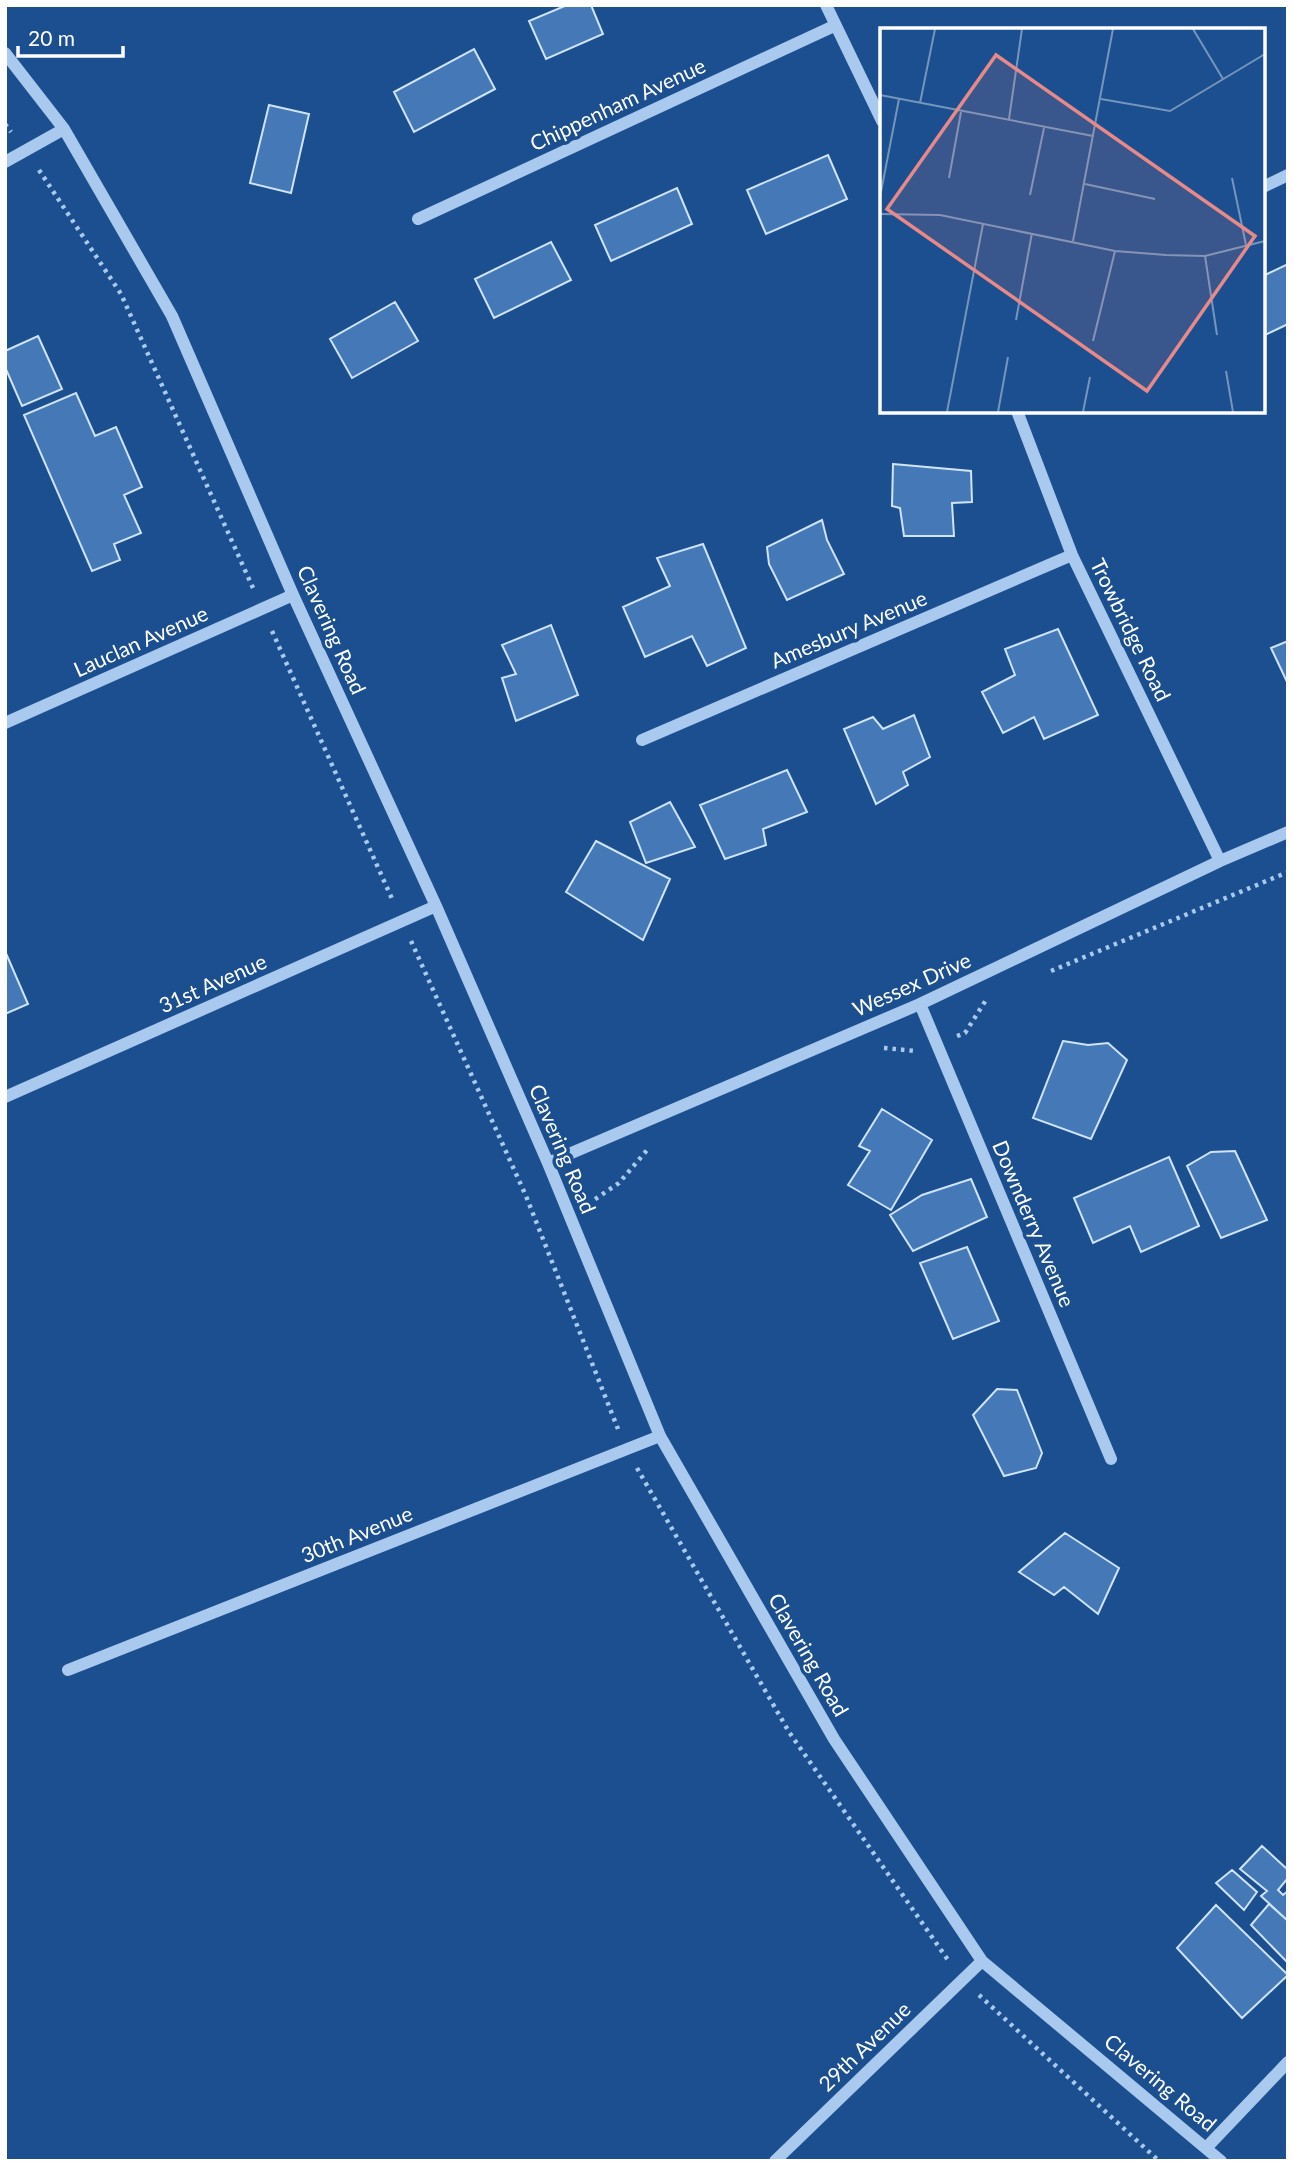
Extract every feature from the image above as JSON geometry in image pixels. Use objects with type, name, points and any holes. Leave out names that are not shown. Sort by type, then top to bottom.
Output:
[{"type":"street","points":[[826,5],[880,117]]},
{"type":"street","name":"Chippenham Avenue","points":[[418,219],[834,26]]},
{"type":"street","name":"Clavering Road","points":[[5,53],[64,129],[172,316],[293,595],[436,906],[548,1163],[660,1436],[834,1739],[982,1961],[1221,2161]]},
{"type":"street","points":[[5,162],[64,129]]},
{"type":"street","points":[[1265,186],[1288,175]]},
{"type":"street","name":"Trowbridge Road","points":[[1018,413],[1072,555],[1220,861]]},
{"type":"street","name":"Amesbury Avenue","points":[[642,740],[1072,555]]},
{"type":"street","name":"Lauclan Avenue","points":[[5,723],[293,595]]},
{"type":"street","name":"Wessex Drive","points":[[548,1163],[920,1004],[1220,861],[1288,832]]},
{"type":"street","name":"31st Avenue","points":[[5,1097],[436,906]]},
{"type":"street","name":"Downderry Avenue","points":[[920,1004],[1111,1459]]},
{"type":"street","name":"30th Avenue","points":[[68,1670],[660,1436]]},
{"type":"street","name":"29th Avenue","points":[[775,2161],[982,1961]]},
{"type":"street","points":[[1207,2147],[1288,2062]]},
{"type":"building","points":[[567,5],[591,5],[603,34],[546,59],[529,21]]},
{"type":"building","points":[[474,49],[495,89],[414,132],[394,92]]},
{"type":"building","points":[[269,105],[309,114],[291,193],[250,183]]},
{"type":"building","points":[[828,155],[847,199],[766,234],[747,190]]},
{"type":"building","points":[[677,188],[692,224],[611,261],[595,225]]},
{"type":"building","points":[[551,242],[571,280],[494,318],[475,279]]},
{"type":"building","points":[[1288,264],[1288,324],[1265,335],[1265,275]]},
{"type":"building","points":[[395,302],[418,341],[352,378],[330,339]]},
{"type":"building","points":[[38,336],[62,389],[22,406],[5,367],[5,351]]},
{"type":"building","points":[[76,393],[95,436],[116,427],[142,487],[124,495],[141,533],[114,544],[120,560],[92,571],[24,415]]},
{"type":"building","points":[[893,464],[971,471],[972,502],[952,503],[954,536],[904,536],[900,508],[892,506]]},
{"type":"building","points":[[822,520],[827,540],[844,574],[787,600],[769,564],[767,547]]},
{"type":"building","points":[[703,544],[746,648],[707,666],[692,636],[645,657],[623,607],[670,586],[657,558]]},
{"type":"building","points":[[551,625],[578,695],[516,721],[502,678],[516,674],[502,645]]},
{"type":"building","points":[[1058,629],[1098,715],[1044,739],[1034,717],[1003,733],[982,692],[1015,675],[1005,649]]},
{"type":"building","points":[[1288,641],[1288,684],[1271,648]]},
{"type":"building","points":[[914,715],[930,757],[903,772],[908,785],[876,804],[844,729],[873,717],[883,729]]},
{"type":"building","points":[[787,770],[807,812],[763,829],[766,845],[725,859],[700,805]]},
{"type":"building","points":[[670,802],[695,847],[646,863],[630,822]]},
{"type":"building","points":[[596,841],[670,879],[643,940],[566,892]]},
{"type":"building","points":[[5,951],[28,1004],[5,1014]]},
{"type":"building","points":[[1063,1041],[1088,1045],[1108,1043],[1127,1060],[1091,1139],[1033,1118]]},
{"type":"building","points":[[882,1109],[932,1140],[891,1210],[848,1185],[870,1151],[859,1146]]},
{"type":"building","points":[[1235,1151],[1267,1220],[1221,1238],[1187,1166],[1211,1152]]},
{"type":"building","points":[[1169,1157],[1199,1226],[1141,1252],[1130,1226],[1093,1243],[1074,1198]]},
{"type":"building","points":[[971,1179],[987,1217],[913,1251],[890,1215],[922,1195]]},
{"type":"building","points":[[967,1247],[999,1321],[953,1339],[920,1263]]},
{"type":"building","points":[[997,1389],[1017,1390],[1042,1453],[1036,1468],[1004,1476],[973,1415]]},
{"type":"building","points":[[1065,1533],[1119,1568],[1098,1614],[1064,1587],[1054,1595],[1019,1572]]},
{"type":"building","points":[[1262,1846],[1288,1870],[1288,1878],[1278,1890],[1283,1895],[1288,1891],[1287,1920],[1261,1896],[1267,1891],[1240,1869]]},
{"type":"building","points":[[1232,1870],[1257,1892],[1244,1910],[1216,1883]]},
{"type":"building","points":[[1269,1904],[1288,1921],[1288,1963],[1251,1925]]},
{"type":"building","points":[[1216,1905],[1288,1975],[1242,2018],[1177,1948]]}]
